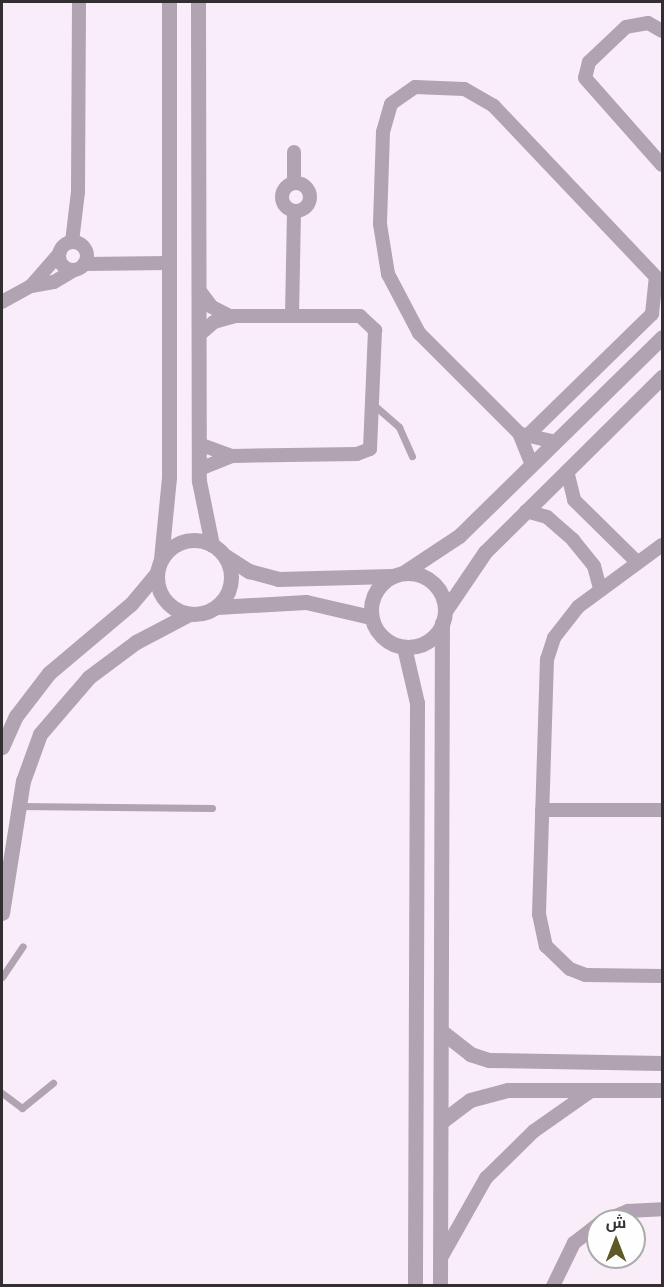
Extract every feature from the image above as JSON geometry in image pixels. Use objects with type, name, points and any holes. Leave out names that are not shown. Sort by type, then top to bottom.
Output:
[{"type":"street","points":[[31,286],[72,242],[78,192],[79,2]]},
{"type":"street","points":[[169,2],[169,478],[159,566],[164,601],[189,615]]},
{"type":"street","points":[[198,2],[199,469],[218,549],[231,582],[217,607]]},
{"type":"street","points":[[663,31],[648,23],[626,27],[589,62],[585,78],[663,165]]},
{"type":"street","points":[[523,435],[651,314],[656,277],[494,106],[455,87],[415,87],[391,104],[383,132],[380,224],[388,274],[418,333],[523,435],[532,465]]},
{"type":"street","points":[[292,316],[294,212],[281,197],[294,183],[294,152]]},
{"type":"street","points":[[294,183],[306,188],[310,197],[303,209],[294,212]]},
{"type":"street","points":[[2,302],[31,286],[54,282],[79,267],[86,252],[72,242]]},
{"type":"street","points":[[59,254],[63,265],[79,267],[169,263]]},
{"type":"street","points":[[199,290],[212,307],[232,317]]},
{"type":"street","points":[[199,334],[232,317],[292,316],[370,320],[375,406],[374,442],[364,453],[232,456],[199,469]]},
{"type":"street","points":[[663,337],[442,551],[397,575],[374,593],[371,617],[383,637],[404,647],[427,642],[470,570],[663,377]]},
{"type":"street","points":[[523,435],[555,442]]},
{"type":"street","points":[[199,444],[232,456]]},
{"type":"street","points":[[567,471],[579,506],[637,562]]},
{"type":"street","points":[[526,512],[548,517],[573,540],[594,566],[600,589]]},
{"type":"street","points":[[2,747],[16,716],[49,673],[131,604],[159,566],[184,541],[218,549],[249,571],[278,579],[397,575],[437,587],[444,617],[440,1286]]},
{"type":"street","points":[[663,545],[600,589],[567,619],[546,659],[538,914],[546,946],[556,960],[586,975],[663,976]]},
{"type":"street","points":[[2,912],[19,806],[33,749],[70,694],[136,642],[189,615],[217,607],[306,602],[371,617]]},
{"type":"street","points":[[404,647],[417,703],[415,1286]]},
{"type":"street","points":[[542,810],[663,810]]},
{"type":"street","points":[[441,1031],[470,1054],[489,1060],[663,1063]]},
{"type":"street","points":[[441,1122],[452,1109],[489,1093],[663,1090]]},
{"type":"street","points":[[440,1264],[449,1235],[486,1178],[534,1131],[591,1091]]},
{"type":"street","points":[[646,1210],[663,1209]]},
{"type":"street","points":[[553,1286],[574,1243],[586,1234]]},
{"type":"lane","points":[[375,406],[399,427],[412,456]]},
{"type":"lane","points":[[19,806],[212,807]]},
{"type":"lane","points":[[2,977],[23,946]]},
{"type":"lane","points":[[2,1094],[22,1108],[53,1083]]}]
